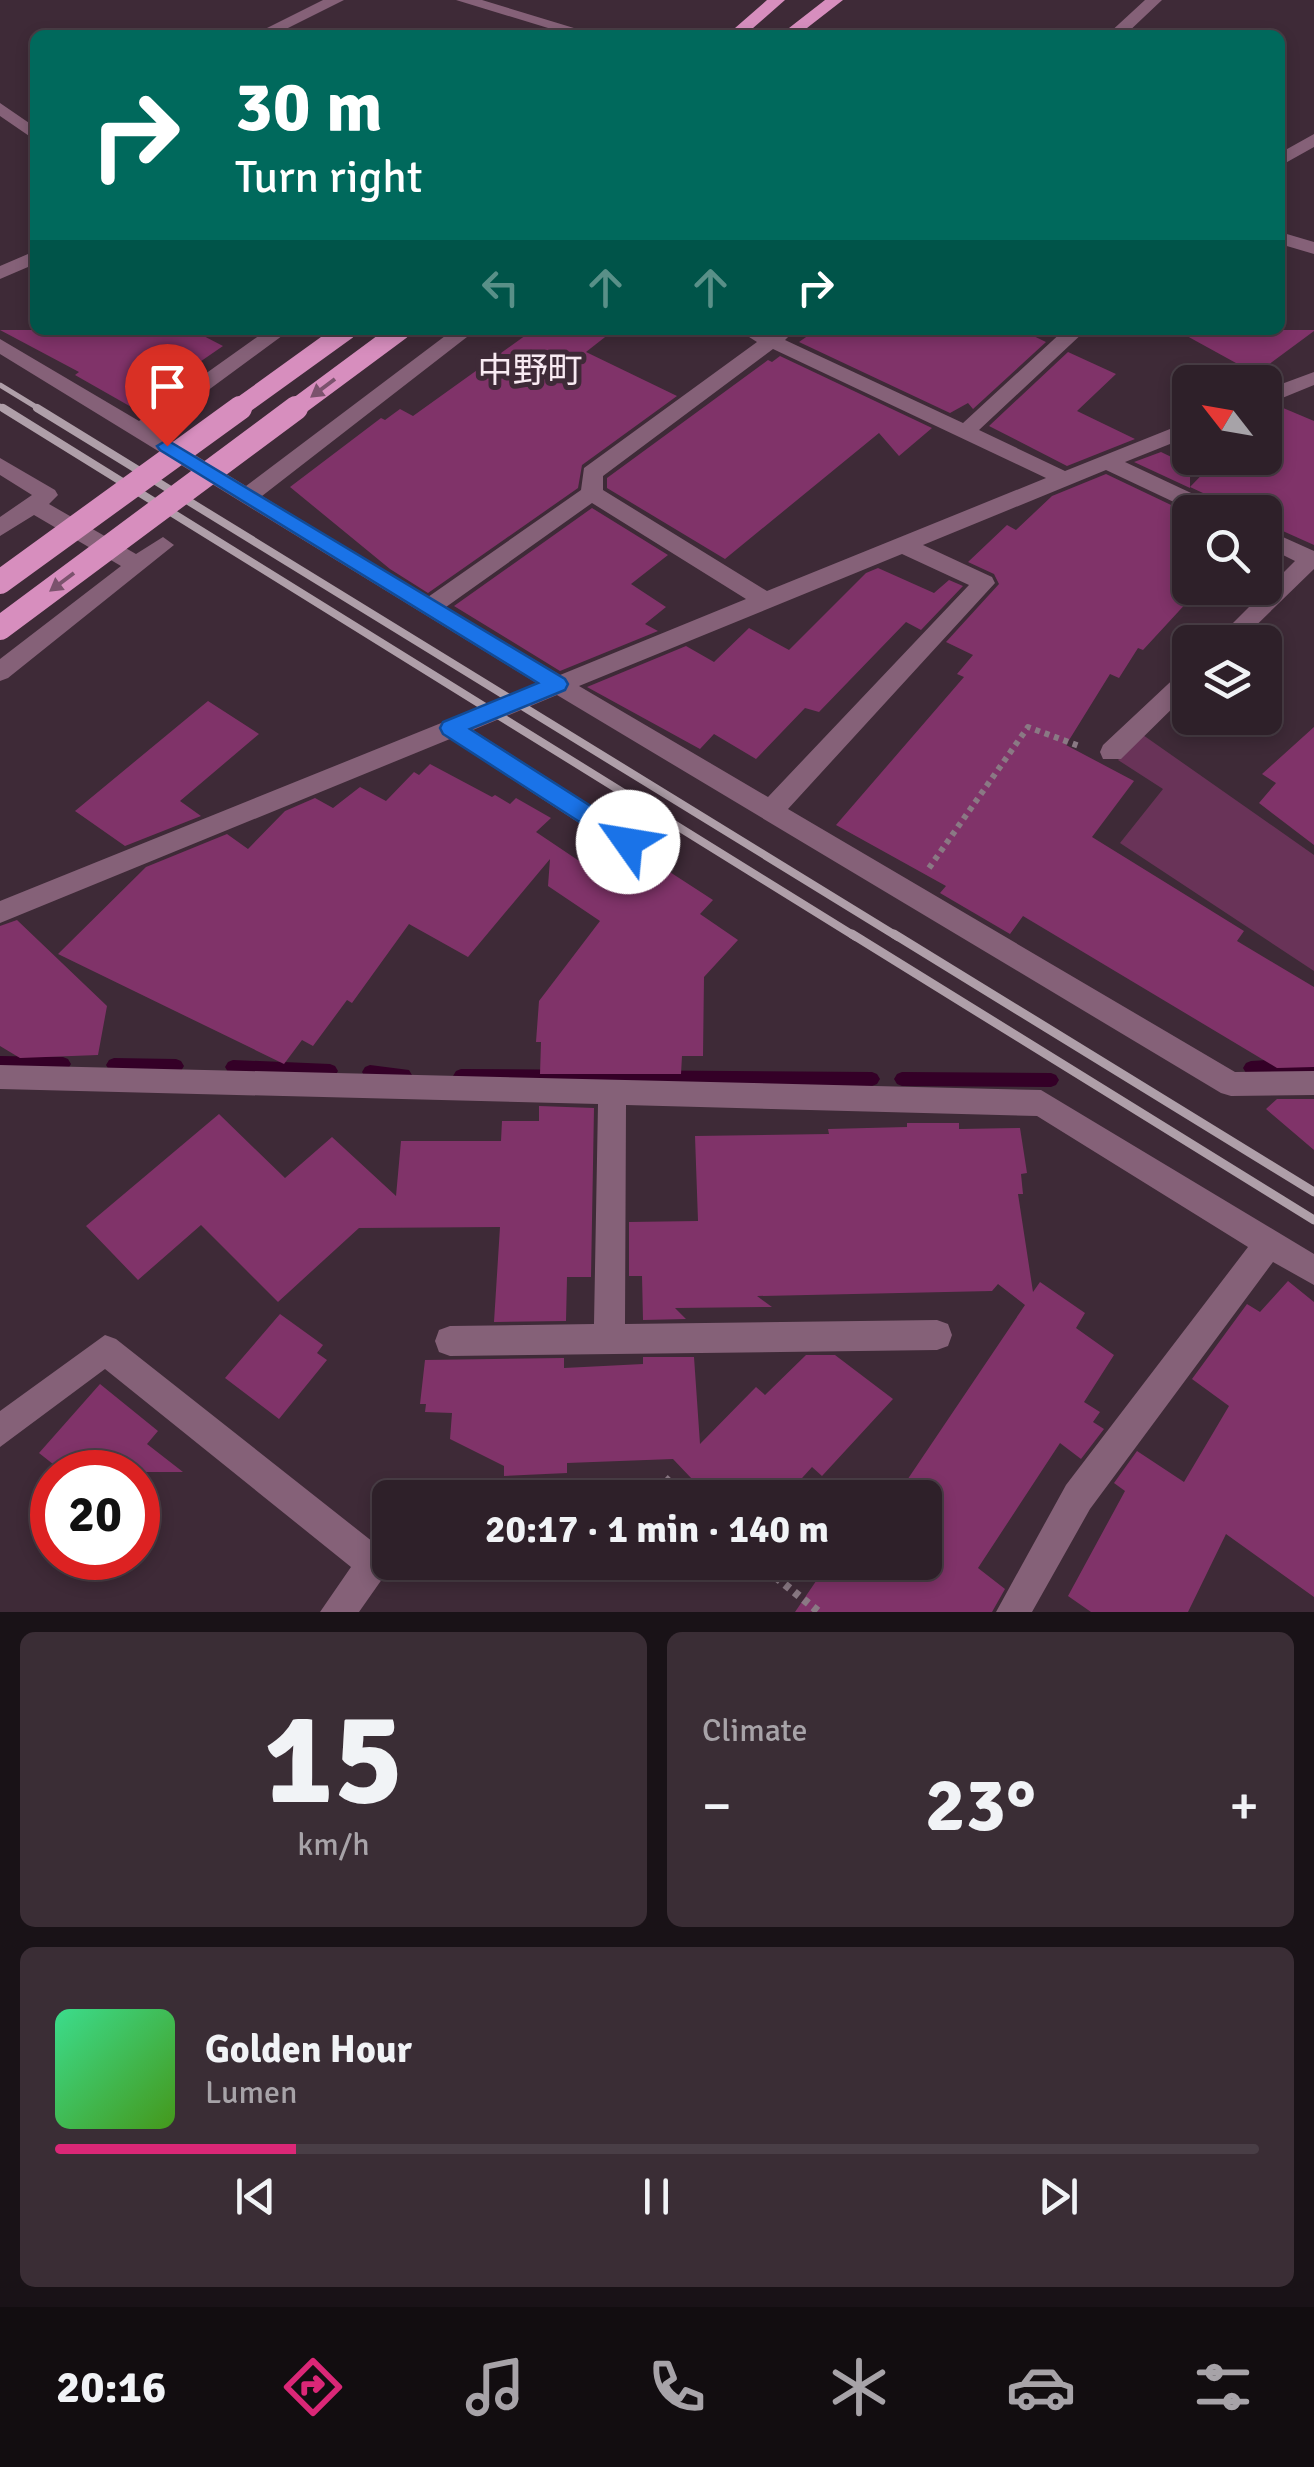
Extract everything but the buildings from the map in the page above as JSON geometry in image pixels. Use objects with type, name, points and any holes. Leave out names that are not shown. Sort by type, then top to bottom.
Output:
[{"type":"main road","points":[[741,30],[777,0]]},
{"type":"main road","points":[[795,30],[834,0]]},
{"type":"main road","points":[[0,582],[339,335]]},
{"type":"main road","points":[[0,628],[394,335]]},
{"type":"street","points":[[273,30],[336,0]]},
{"type":"street","points":[[464,0],[571,30]]},
{"type":"street","points":[[1121,30],[1154,0]]},
{"type":"street","points":[[0,108],[30,130]]},
{"type":"street","points":[[1285,157],[1314,139]]},
{"type":"street","points":[[1285,239],[1314,248]]},
{"type":"street","points":[[0,273],[30,259]]},
{"type":"street","points":[[140,430],[273,335]]},
{"type":"street","points":[[248,496],[459,335]]},
{"type":"street","points":[[965,432],[1071,335]]},
{"type":"street","points":[[592,493],[592,473],[778,336],[1065,479]]},
{"type":"street","points":[[0,345],[429,608],[1231,1084],[1314,1083]]},
{"type":"street","points":[[1282,391],[1314,378]]},
{"type":"street","points":[[0,912],[1172,435]]},
{"type":"street","points":[[1106,462],[1177,495]]},
{"type":"street","points":[[0,465],[47,495],[0,528]]},
{"type":"street","points":[[429,608],[592,493]]},
{"type":"street","points":[[592,493],[764,600]]},
{"type":"street","points":[[33,505],[137,565]]},
{"type":"street","points":[[770,811],[984,583],[902,544]]},
{"type":"street","points":[[1282,545],[1311,559],[1282,587]]},
{"type":"street","points":[[0,672],[163,546]]},
{"type":"street","points":[[1243,625],[1263,605]]},
{"type":"street","points":[[1112,752],[1172,694]]},
{"type":"street","points":[[451,728],[628,842]]},
{"type":"street","points":[[0,1077],[1040,1103],[1314,1270]]},
{"type":"street","points":[[609,1339],[612,1092]]},
{"type":"street","points":[[1013,1612],[1078,1497],[1270,1242]]},
{"type":"street","points":[[450,1341],[937,1335]]},
{"type":"street","points":[[0,1431],[104,1350],[375,1565],[337,1612]]},
{"type":"path","points":[[910,894],[1028,726],[1105,757],[1112,752]]},
{"type":"path","points":[[780,1580],[820,1612]]},
{"type":"shaded area","points":[[1143,735],[1314,855],[1314,971],[1120,843],[1163,789],[1118,760]]},
{"type":"waterway","points":[[0,1063],[63,1064]]},
{"type":"waterway","points":[[1251,1068],[1314,1064]]},
{"type":"waterway","points":[[114,1065],[176,1066]]},
{"type":"waterway","points":[[233,1067],[330,1071]]},
{"type":"waterway","points":[[370,1072],[404,1075]]},
{"type":"waterway","points":[[461,1076],[872,1079]]},
{"type":"waterway","points":[[902,1079],[1051,1080]]},
{"type":"railway","points":[[0,385],[41,410]]},
{"type":"railway","points":[[0,406],[7,410]]},
{"type":"railway","points":[[3,408],[856,937]]},
{"type":"railway","points":[[37,408],[898,937]]},
{"type":"railway","points":[[852,934],[1314,1220]]},
{"type":"railway","points":[[894,934],[1314,1192]]},
{"type":"district","name":"中野町","points":[[530,370]]},
{"type":"route","points":[[167,446],[557,684],[451,728],[628,842]]}]
